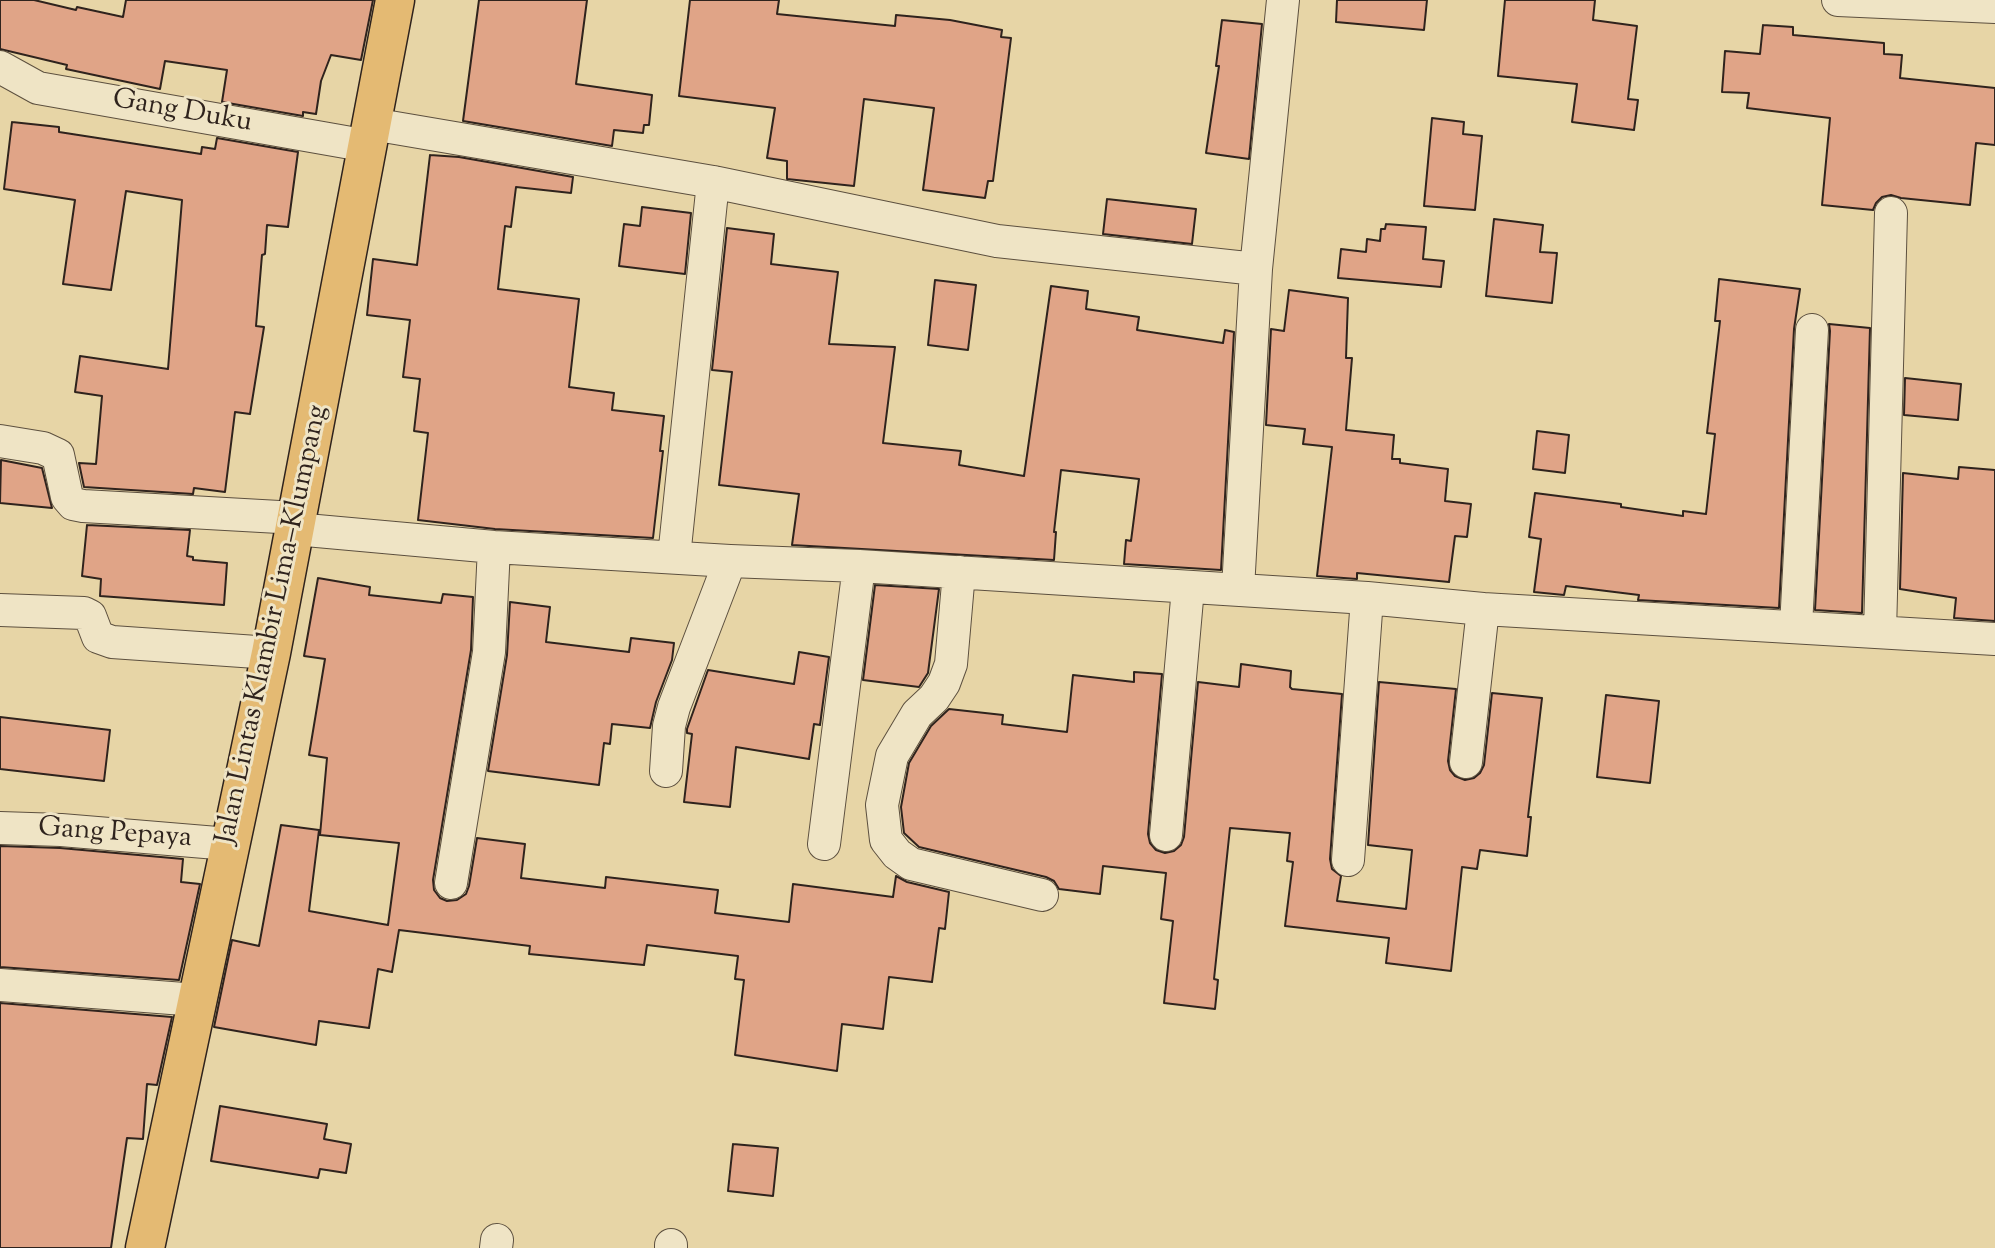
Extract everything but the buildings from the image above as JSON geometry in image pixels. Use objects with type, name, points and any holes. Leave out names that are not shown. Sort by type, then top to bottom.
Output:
[{"type":"main road","name":"Jalan Lintas Klambir Lima–Klumpang","points":[[145,1248],[271,653],[395,0]]},
{"type":"street","points":[[1238,589],[1256,269],[1283,0]]},
{"type":"street","points":[[1838,0],[1995,8]]},
{"type":"street","name":"Gang Duku","points":[[0,67],[38,88],[713,182],[997,241],[1256,269]]},
{"type":"street","points":[[674,558],[713,182]]},
{"type":"street","points":[[1880,632],[1891,213]]},
{"type":"street","points":[[1796,626],[1812,330]]},
{"type":"street","points":[[0,441],[43,448],[58,455],[67,498],[73,504],[296,523],[494,547],[1238,589],[1483,609],[1995,639]]},
{"type":"street","points":[[451,883],[489,652],[494,547]]},
{"type":"street","points":[[666,771],[669,726],[674,707],[730,561]]},
{"type":"street","points":[[824,844],[859,566]]},
{"type":"street","points":[[959,572],[951,664],[944,683],[934,698],[917,714],[892,756],[882,805],[887,840],[897,854],[911,864],[1042,895]]},
{"type":"street","points":[[1166,835],[1188,588]]},
{"type":"street","points":[[1348,860],[1367,598]]},
{"type":"street","points":[[1466,762],[1483,609]]},
{"type":"street","points":[[0,610],[84,613],[90,616],[98,636],[112,642],[271,653]]},
{"type":"street","name":"Gang Pepaya","points":[[0,828],[61,830],[229,844]]},
{"type":"street","points":[[0,985],[197,1000]]}]
